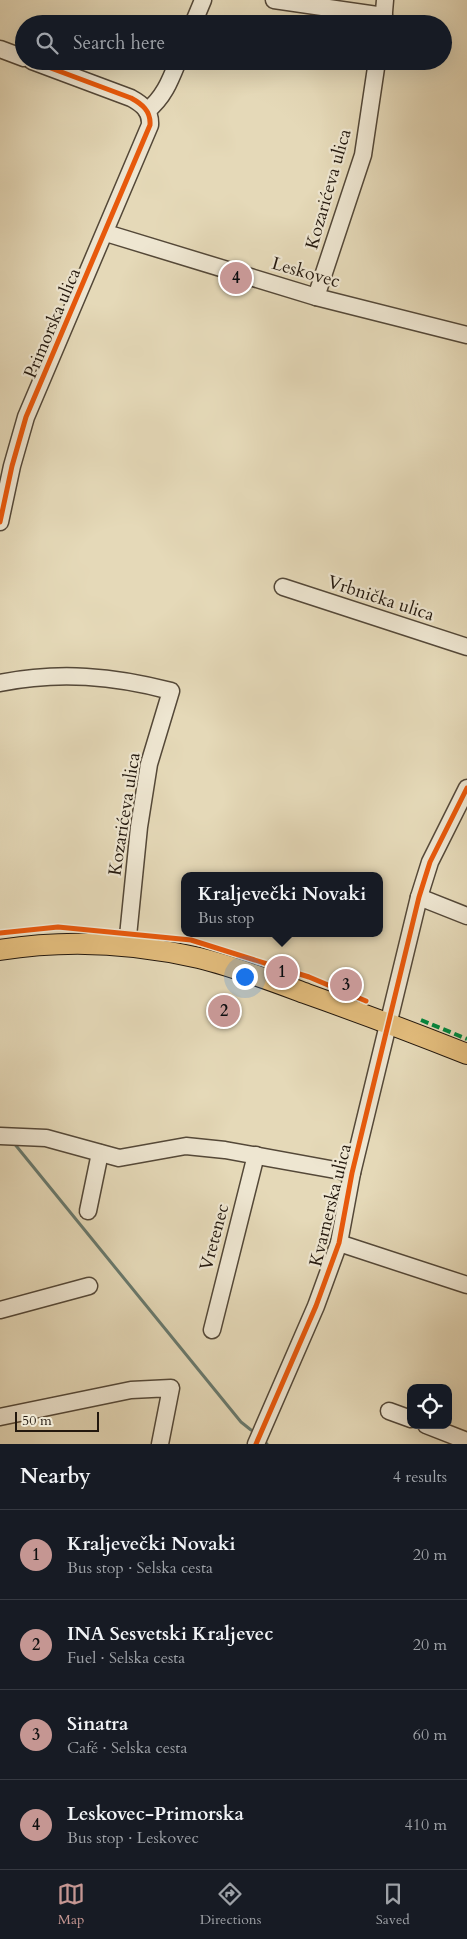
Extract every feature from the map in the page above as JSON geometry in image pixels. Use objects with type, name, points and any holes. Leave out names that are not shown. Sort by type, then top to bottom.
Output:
[{"type":"main road","points":[[0,950],[55,944],[127,946],[178,954],[222,964],[388,1023],[467,1054]]},
{"type":"street","points":[[196,15],[202,0]]},
{"type":"street","points":[[274,0],[384,13]]},
{"type":"street","points":[[0,50],[15,55]]},
{"type":"street","points":[[56,70],[131,98],[147,111],[158,102],[166,91],[174,70]]},
{"type":"street","name":"Kozarićeva ulica","points":[[316,297],[363,155],[376,70]]},
{"type":"street","name":"Primorska ulica","points":[[0,522],[12,466],[26,417],[106,233],[150,125],[147,111]]},
{"type":"street","name":"Leskovec","points":[[106,233],[316,297],[467,335]]},
{"type":"street","name":"Vrbnička ulica","points":[[283,586],[467,648]]},
{"type":"street","name":"Kozarićeva ulica","points":[[0,684],[29,677],[81,675],[135,682],[171,691],[150,764],[140,827],[127,946]]},
{"type":"street","name":"Kvarnerska ulica","points":[[256,1444],[316,1306],[338,1244],[352,1173],[419,897],[430,862],[463,804],[467,788]]},
{"type":"street","points":[[419,897],[467,916]]},
{"type":"street","points":[[1,1136],[46,1138],[119,1158],[186,1146],[256,1155],[352,1173]]},
{"type":"street","points":[[88,1211],[100,1153]]},
{"type":"street","name":"Vretenec","points":[[212,1330],[256,1155]]},
{"type":"street","points":[[338,1244],[467,1285]]},
{"type":"street","points":[[0,1310],[89,1286]]},
{"type":"street","points":[[0,1417],[131,1390],[171,1388],[160,1444]]},
{"type":"street","points":[[389,1411],[407,1418]]},
{"type":"street","points":[[436,1429],[467,1441]]},
{"type":"waterway","points":[[13,1142],[241,1422],[251,1430]]},
{"type":"marked path","points":[[421,1020],[467,1039]]},
{"type":"cycle path","points":[[0,522],[12,466],[26,417],[150,125],[149,116],[145,108],[131,98],[56,70]]},
{"type":"cycle path","points":[[256,1444],[316,1306],[339,1243],[352,1173],[419,897],[430,862],[467,788]]},
{"type":"cycle path","points":[[0,933],[58,927],[191,940],[309,977],[366,1001]]},
{"type":"place","name":"Leskovec-Primorska","points":[[236,278]]},
{"type":"place","name":"Kraljevečki Novaki","points":[[282,972]]},
{"type":"place","name":"Sinatra","points":[[346,985]]},
{"type":"place","name":"INA Sesvetski Kraljevec","points":[[224,1011]]}]
